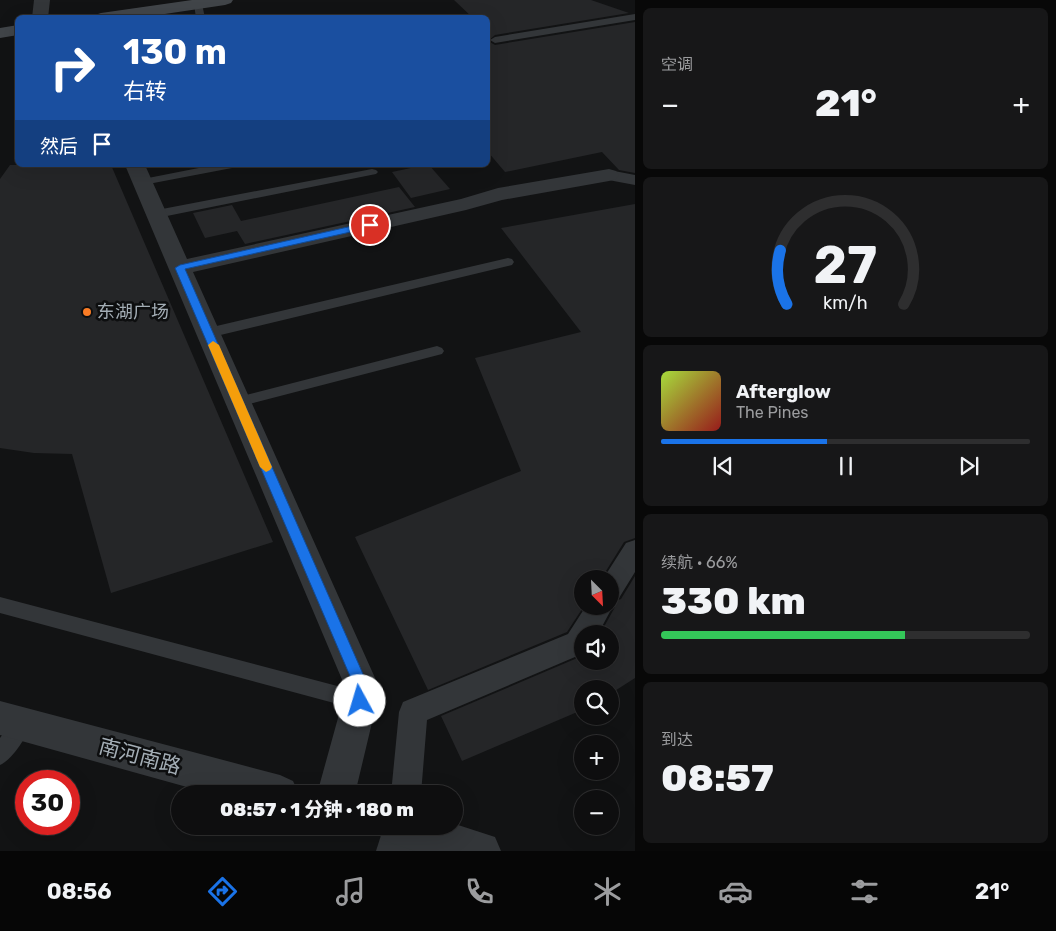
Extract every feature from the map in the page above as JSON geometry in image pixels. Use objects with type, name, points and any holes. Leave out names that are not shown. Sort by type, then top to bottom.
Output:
[{"type":"main road","points":[[138,15],[199,11],[225,0]]},
{"type":"main road","points":[[0,33],[15,30]]},
{"type":"street","points":[[40,15],[42,0]]},
{"type":"street","points":[[139,173],[363,690],[338,785]]},
{"type":"street","points":[[180,268],[466,204],[498,194],[609,175],[635,180]]},
{"type":"street","points":[[619,576],[635,550]]},
{"type":"street","points":[[405,785],[413,712],[574,645]]},
{"type":"street","name":"南河南路","points":[[11,721],[247,785]]},
{"type":"street","points":[[432,835],[481,851]]},
{"type":"lane","points":[[495,40],[635,17]]},
{"type":"lane","points":[[139,173],[209,167]]},
{"type":"lane","points":[[157,214],[372,172]]},
{"type":"lane","points":[[208,333],[508,262]]},
{"type":"lane","points":[[238,402],[437,351]]},
{"type":"lane","points":[[0,605],[360,701]]},
{"type":"lane","points":[[0,756],[11,721]]},
{"type":"building","points":[[454,0],[591,0],[629,13],[495,35],[490,39],[490,15],[470,15]]},
{"type":"building","points":[[635,22],[635,173],[619,170],[602,152],[505,172],[490,154],[490,42],[495,45]]},
{"type":"building","name":"东湖广场","points":[[10,165],[15,165],[15,167],[112,167],[273,542],[111,593],[72,454],[34,453],[0,448],[0,179]]},
{"type":"building","points":[[416,167],[431,167],[450,189],[411,198],[392,172]]},
{"type":"building","points":[[399,187],[415,207],[245,244],[237,231],[205,238],[193,213],[232,205],[241,221]]},
{"type":"building","points":[[635,204],[635,538],[624,542],[607,570],[574,570],[574,615],[578,615],[567,632],[428,690],[355,537],[521,471],[475,358],[581,332],[501,228]]},
{"type":"building","points":[[635,576],[635,678],[619,688],[619,680],[574,680],[574,713],[462,761],[441,716],[574,659],[574,670],[619,670],[619,625],[605,625],[611,615],[619,615],[619,600]]},
{"type":"slow traffic","points":[[213,345],[266,467]]},
{"type":"place","name":"东湖广场","points":[[87,312]]},
{"type":"route","points":[[360,701],[363,690],[180,268],[370,225]]}]
